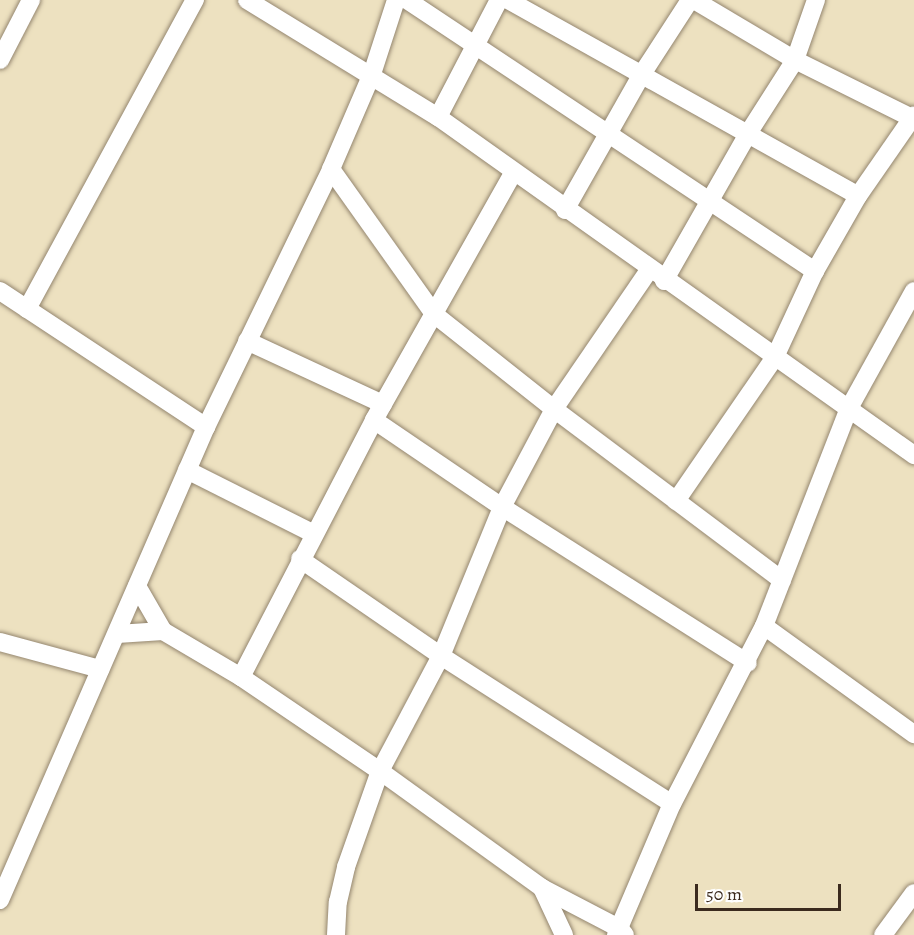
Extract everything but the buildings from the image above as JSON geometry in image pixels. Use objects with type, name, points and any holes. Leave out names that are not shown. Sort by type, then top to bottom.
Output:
[{"type":"street","points":[[0,60],[31,0]]},
{"type":"street","points":[[27,309],[195,0]]},
{"type":"street","points":[[247,0],[372,74],[438,117],[564,210],[914,455]]},
{"type":"street","points":[[0,900],[206,427],[331,169],[372,74],[396,0]]},
{"type":"street","points":[[407,0],[815,271]]},
{"type":"street","points":[[438,117],[500,0]]},
{"type":"street","points":[[508,0],[749,132],[858,196]]},
{"type":"street","points":[[564,210],[642,74],[692,0],[795,60],[913,118],[858,196],[815,271],[775,357],[676,501]]},
{"type":"street","points":[[336,935],[338,902],[345,867],[380,771],[441,656],[502,507],[554,409],[657,276],[710,203],[749,132],[795,60],[816,0]]},
{"type":"street","points":[[331,169],[434,314],[554,409],[782,580]]},
{"type":"street","points":[[241,677],[379,412],[513,173]]},
{"type":"street","points":[[0,291],[206,427]]},
{"type":"street","points":[[137,585],[163,631],[241,677],[380,771],[542,888],[620,933],[672,804],[748,663],[848,410],[914,291]]},
{"type":"street","points":[[247,341],[379,412],[502,507],[748,663]]},
{"type":"street","points":[[187,470],[314,534]]},
{"type":"street","points":[[300,560],[441,656],[672,804]]},
{"type":"street","points":[[764,626],[914,734]]},
{"type":"street","points":[[117,634],[163,631]]},
{"type":"street","points":[[0,642],[100,669]]},
{"type":"street","points":[[542,888],[564,935]]},
{"type":"street","points":[[883,935],[914,893]]}]
